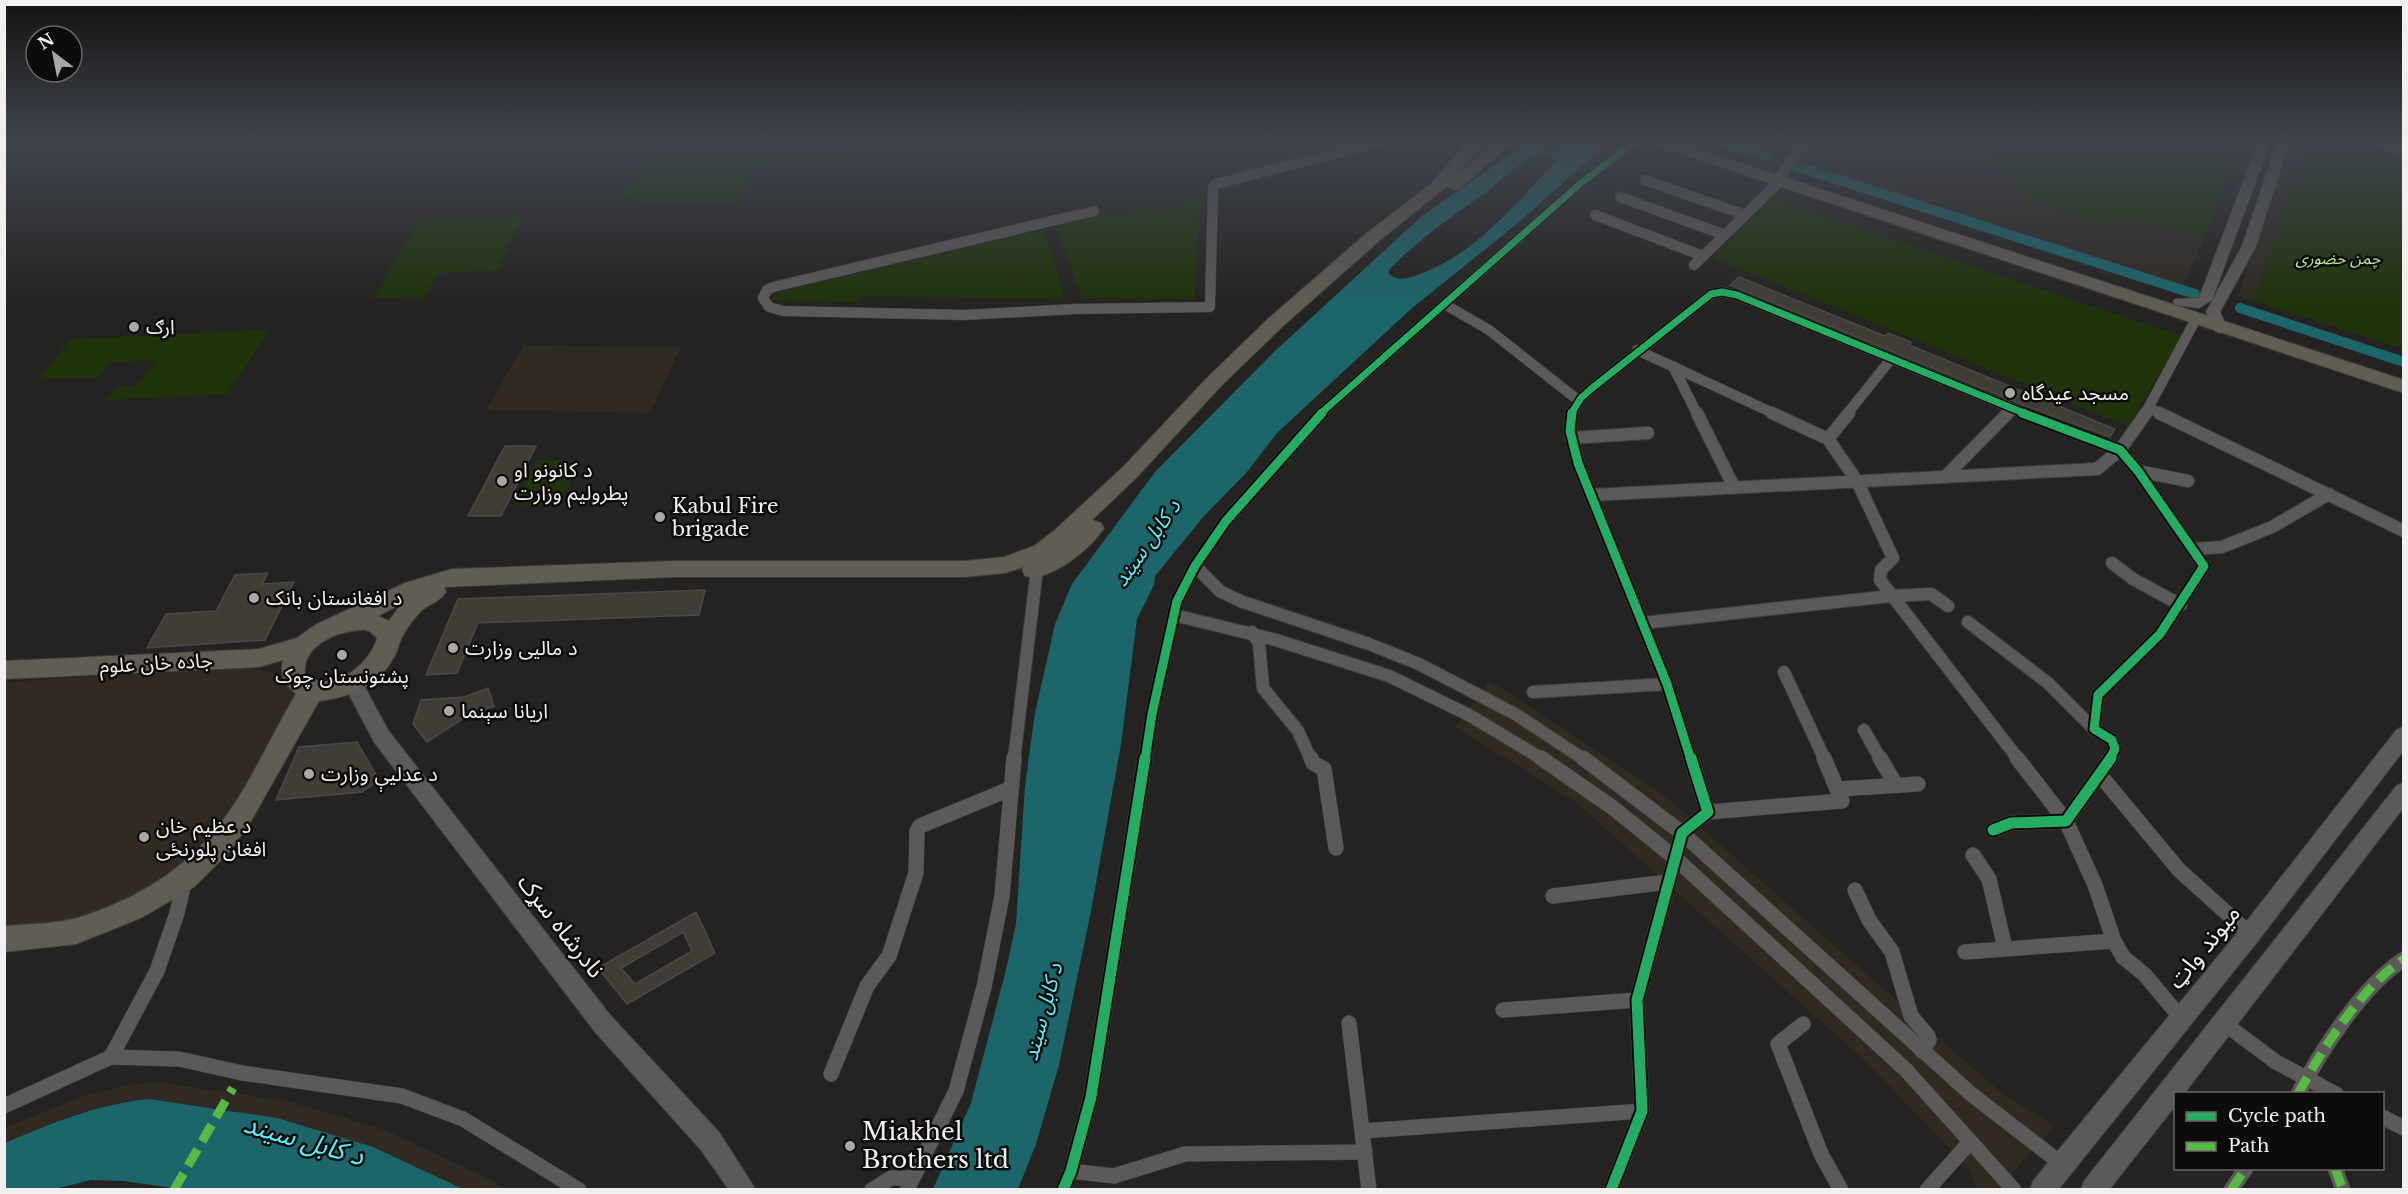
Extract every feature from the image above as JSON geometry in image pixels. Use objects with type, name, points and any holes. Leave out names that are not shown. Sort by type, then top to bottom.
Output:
[{"type":"highway","points":[[344,623],[428,583],[452,577],[674,570],[965,569],[1005,565],[1042,552],[1064,535],[1130,472],[1214,382],[1276,322],[1374,236],[1426,196]]},
{"type":"highway","points":[[389,638],[413,605],[430,594],[444,589],[638,582],[976,581],[1008,578],[1050,564],[1076,545],[1229,384],[1288,327],[1439,196]]},
{"type":"highway","points":[[1840,196],[2099,282],[2196,319],[2217,320],[2403,374]]},
{"type":"highway","points":[[2099,282],[2180,302],[2217,320],[2403,387]]},
{"type":"highway","points":[[355,621],[375,623],[382,626],[389,638],[389,647],[377,667],[353,683],[327,690],[305,685],[293,672],[293,663],[306,644],[330,627],[355,621]]},
{"type":"highway","name":"جادہ خان علوم","points":[[4,670],[259,658],[306,644]]},
{"type":"highway","name":"جادہ خان علوم","points":[[4,682],[256,669],[275,673],[305,685]]},
{"type":"highway","points":[[4,939],[87,928],[140,905],[185,879],[221,843],[242,813],[304,702],[305,685]]},
{"type":"main road","points":[[2180,302],[2199,304],[2205,300],[2244,196]]},
{"type":"main road","points":[[2217,320],[2249,246],[2266,196]]},
{"type":"main road","name":"نادرشاه سړک","points":[[353,683],[381,736],[603,1024],[710,1141],[744,1190]]},
{"type":"main road","name":"میوند واټ","points":[[2042,1190],[2250,934],[2403,735]]},
{"type":"main road","points":[[2093,1190],[2225,1024],[2403,791]]},
{"type":"street","points":[[1094,211],[781,285],[767,290],[763,298],[769,307],[783,311],[966,315],[1074,309],[1210,307],[1213,196]]},
{"type":"street","points":[[1063,1190],[1071,1171],[1091,1097],[1152,714],[1177,601],[1195,566],[1226,521],[1301,434],[1567,196]]},
{"type":"street","points":[[1620,196],[1725,235]]},
{"type":"street","points":[[1690,196],[1745,215]]},
{"type":"street","points":[[1694,265],[1745,215],[1761,196]]},
{"type":"street","points":[[1595,215],[1703,256]]},
{"type":"street","points":[[1708,812],[1667,684],[1578,463],[1571,438],[1569,416],[1578,400],[1637,350],[1711,294],[1722,292],[1737,295],[2012,409],[2120,450],[2138,471],[2204,566],[2181,605],[2160,634],[2098,695],[2094,729]]},
{"type":"street","points":[[1446,305],[1489,330],[1578,400]]},
{"type":"street","points":[[1592,495],[2097,469],[2120,450],[2149,408],[2196,319]]},
{"type":"street","points":[[1637,350],[1828,439],[1857,482],[1893,558],[1881,568],[1879,574],[1891,596],[1931,644],[2066,821],[2095,885],[2114,941],[2123,957],[2145,975],[2181,1018]]},
{"type":"street","points":[[1828,439],[1891,359]]},
{"type":"street","points":[[1673,366],[1734,487]]},
{"type":"street","points":[[2149,408],[2403,531]]},
{"type":"street","points":[[1945,477],[2012,409]]},
{"type":"street","points":[[1571,438],[1648,433]]},
{"type":"street","points":[[2138,471],[2188,481]]},
{"type":"street","points":[[2194,549],[2222,547],[2272,527],[2329,494]]},
{"type":"street","points":[[2112,563],[2133,579],[2181,605]]},
{"type":"street","points":[[1195,566],[1221,592],[1243,602],[1369,644],[1419,664],[1517,715],[1609,776],[1682,833],[1971,1094],[2062,1165]]},
{"type":"street","points":[[872,1190],[891,1178],[910,1184],[957,1091],[984,987],[1002,896],[1010,789],[1037,569]]},
{"type":"street","points":[[1643,623],[1891,596],[1931,594],[1948,606]]},
{"type":"street","points":[[1174,615],[1252,632],[1395,679],[1444,703],[1550,764],[1597,796],[1639,827],[1675,858],[1905,1070],[2014,1190]]},
{"type":"street","points":[[1968,622],[1992,638],[2048,683],[2094,729],[2112,740],[2115,749],[2112,756],[2066,821]]},
{"type":"street","points":[[1252,632],[1259,643],[1263,688],[1298,731],[1313,763],[1324,769],[1336,848]]},
{"type":"street","points":[[1611,1190],[1642,1111],[1637,1000],[1682,833],[1708,812],[1842,801],[1839,789],[1784,672]]},
{"type":"street","points":[[1533,692],[1667,684]]},
{"type":"street","points":[[1864,730],[1896,785]]},
{"type":"street","points":[[2100,775],[2179,870],[2250,934]]},
{"type":"street","points":[[1839,789],[1918,784]]},
{"type":"street","points":[[831,1074],[867,986],[873,975],[884,968],[889,956],[916,873],[917,831],[920,826],[1010,789]]},
{"type":"street","points":[[1993,830],[2011,823],[2066,821]]},
{"type":"street","points":[[1973,855],[1981,864],[1992,885],[1996,918],[2005,948]]},
{"type":"street","points":[[111,1057],[157,971],[177,913],[185,879]]},
{"type":"street","points":[[1553,896],[1668,882]]},
{"type":"street","points":[[1855,890],[1869,920],[1892,952],[1911,1016],[1928,1036],[1929,1040],[1923,1051]]},
{"type":"street","points":[[1965,952],[2114,941]]},
{"type":"street","points":[[2299,1092],[2315,1062],[2382,977],[2403,959]]},
{"type":"street","points":[[1503,1010],[1637,1000]]},
{"type":"street","points":[[1348,1023],[1369,1190]]},
{"type":"street","points":[[1803,1024],[1778,1044],[1821,1154],[1841,1190]]},
{"type":"street","points":[[2225,1024],[2276,1062],[2332,1092]]},
{"type":"street","points":[[4,1106],[111,1057],[179,1059],[242,1072],[402,1096],[463,1119],[579,1190]]},
{"type":"street","points":[[1363,1131],[1642,1111]]},
{"type":"street","points":[[2384,1118],[2403,1128]]},
{"type":"street","points":[[1927,1190],[1970,1142]]},
{"type":"street","points":[[1071,1171],[1114,1176],[1192,1153],[1365,1152]]},
{"type":"street","points":[[2231,1190],[2245,1170]]},
{"type":"street","points":[[2336,1170],[2343,1190]]},
{"type":"shaded area","points":[[1897,196],[2051,196],[2097,223],[2140,219],[2204,238],[2183,287]]},
{"type":"shaded area","points":[[2273,196],[2289,196],[2254,301],[2238,296]]},
{"type":"shaded area","points":[[524,345],[681,347],[650,413],[486,410]]},
{"type":"shaded area","points":[[256,669],[275,673],[304,686],[242,813],[131,909],[5,939],[5,682]]},
{"type":"shaded area","points":[[1490,681],[1663,794],[2000,1092],[2055,1126],[1997,1189],[1977,1189],[1968,1167],[1862,1058],[1577,803],[1455,727]]},
{"type":"shaded area","points":[[157,1082],[288,1101],[385,1130],[507,1189],[463,1189],[373,1147],[277,1118],[149,1099],[122,1102],[81,1112],[5,1142],[5,1128],[83,1096],[127,1085]]},
{"type":"green space","points":[[741,196],[737,203],[647,203],[622,197]]},
{"type":"green space","points":[[1184,196],[1203,196],[1199,216],[1195,299],[1082,298],[1056,226],[1107,214],[1115,213],[1119,216],[1140,207],[1165,212],[1180,206]]},
{"type":"green space","points":[[2026,196],[2221,196],[2204,238],[2140,219],[2097,223],[2031,201]]},
{"type":"green space","name":"چمن حضوری","points":[[2289,196],[2403,196],[2403,349],[2254,301]]},
{"type":"green space","points":[[1771,199],[2182,336],[2128,426],[1714,258]]},
{"type":"green space","points":[[523,217],[497,270],[438,273],[424,297],[373,298],[419,221]]},
{"type":"green space","points":[[1044,229],[1065,299],[860,296],[857,302],[773,300],[772,297],[780,292]]},
{"type":"green space","points":[[269,330],[228,394],[107,400],[116,387],[137,386],[155,360],[110,362],[99,377],[39,379],[71,339]]},
{"type":"green space","points":[[537,460],[580,461],[559,505],[514,505]]},
{"type":"water","name":"د کابل سيند","points":[[1451,196],[1481,196],[1412,248],[1389,270],[1389,274],[1393,277],[1402,279],[1425,272],[1462,252],[1496,224],[1523,196],[1548,196],[1411,309],[1277,433],[1246,473],[1204,516],[1155,576],[1154,585],[1137,619],[1121,744],[1091,911],[1059,1065],[1036,1144],[1018,1189],[933,1189],[971,1103],[1016,924],[1025,786],[1035,713],[1055,624],[1072,584],[1155,472],[1274,352],[1423,215]]},
{"type":"water","name":"د کابل سيند","points":[[149,1099],[277,1118],[373,1147],[463,1189],[188,1190],[123,1181],[91,1180],[55,1189],[5,1189],[5,1143],[93,1110]]},
{"type":"building","name":"مسجد عیدگاه","points":[[1739,277],[1885,336],[1888,333],[1911,342],[1909,345],[2115,429],[2110,437],[2023,405],[1730,285]]},
{"type":"building","name":"د کانونو او پطرولیم وزارت","points":[[505,446],[536,446],[501,516],[468,516]]},
{"type":"building","name":"د افغانستان بانک","points":[[268,573],[262,584],[294,582],[265,640],[147,648],[166,614],[216,611],[235,575]]},
{"type":"building","name":"د مالیی وزارت","points":[[705,590],[699,615],[478,623],[457,673],[426,675],[458,599]]},
{"type":"building","name":"اريانا سېنما","points":[[488,688],[494,706],[467,716],[427,742],[413,724],[421,700],[464,697]]},
{"type":"building","name":"د عدلیې وزارت","points":[[357,742],[379,780],[362,792],[276,800],[299,747]]},
{"type":"building","points":[[696,912],[715,953],[627,1004],[598,968]],"holes":[[[683,932],[692,951],[635,984],[621,968]]]},
{"type":"waterway","points":[[1888,196],[2195,294]]},
{"type":"waterway","points":[[2240,308],[2404,362]]},
{"type":"marked path","points":[[2299,1092],[2315,1061],[2344,1022],[2384,975],[2404,959]]},
{"type":"marked path","points":[[174,1190],[233,1088]]},
{"type":"marked path","points":[[2231,1190],[2245,1170]]},
{"type":"marked path","points":[[2336,1170],[2343,1190]]},
{"type":"cycle path","points":[[1063,1190],[1071,1171],[1091,1097],[1152,714],[1177,601],[1195,566],[1226,521],[1313,421],[1567,196]]},
{"type":"cycle path","points":[[1611,1190],[1642,1111],[1637,1000],[1682,833],[1708,812],[1667,684],[1578,463],[1570,423],[1571,415],[1581,398],[1711,294],[1722,292],[1737,295],[2012,409],[2120,450],[2138,471],[2204,566],[2160,634],[2098,695],[2094,729],[2112,740],[2115,749],[2066,821],[2011,823],[1993,830]]},
{"type":"place","name":"ارګ","points":[[134,327]]},
{"type":"place","name":"مسجد عیدگاه","points":[[2010,393]]},
{"type":"place","name":"د کانونو او پطرولیم وزارت","points":[[502,481]]},
{"type":"place","name":"Kabul Fire brigade","points":[[660,517]]},
{"type":"place","name":"د افغانستان بانک","points":[[254,598]]},
{"type":"place","name":"د مالیی وزارت","points":[[453,648]]},
{"type":"place","name":"پشتونستان چوک","points":[[342,655]]},
{"type":"place","name":"اريانا سېنما","points":[[449,711]]},
{"type":"place","name":"د عدلیې وزارت","points":[[309,774]]},
{"type":"place","name":"د عظیم خان افغان پلورنځی","points":[[144,837]]},
{"type":"place","name":"Miakhel Brothers ltd","points":[[850,1146]]}]
